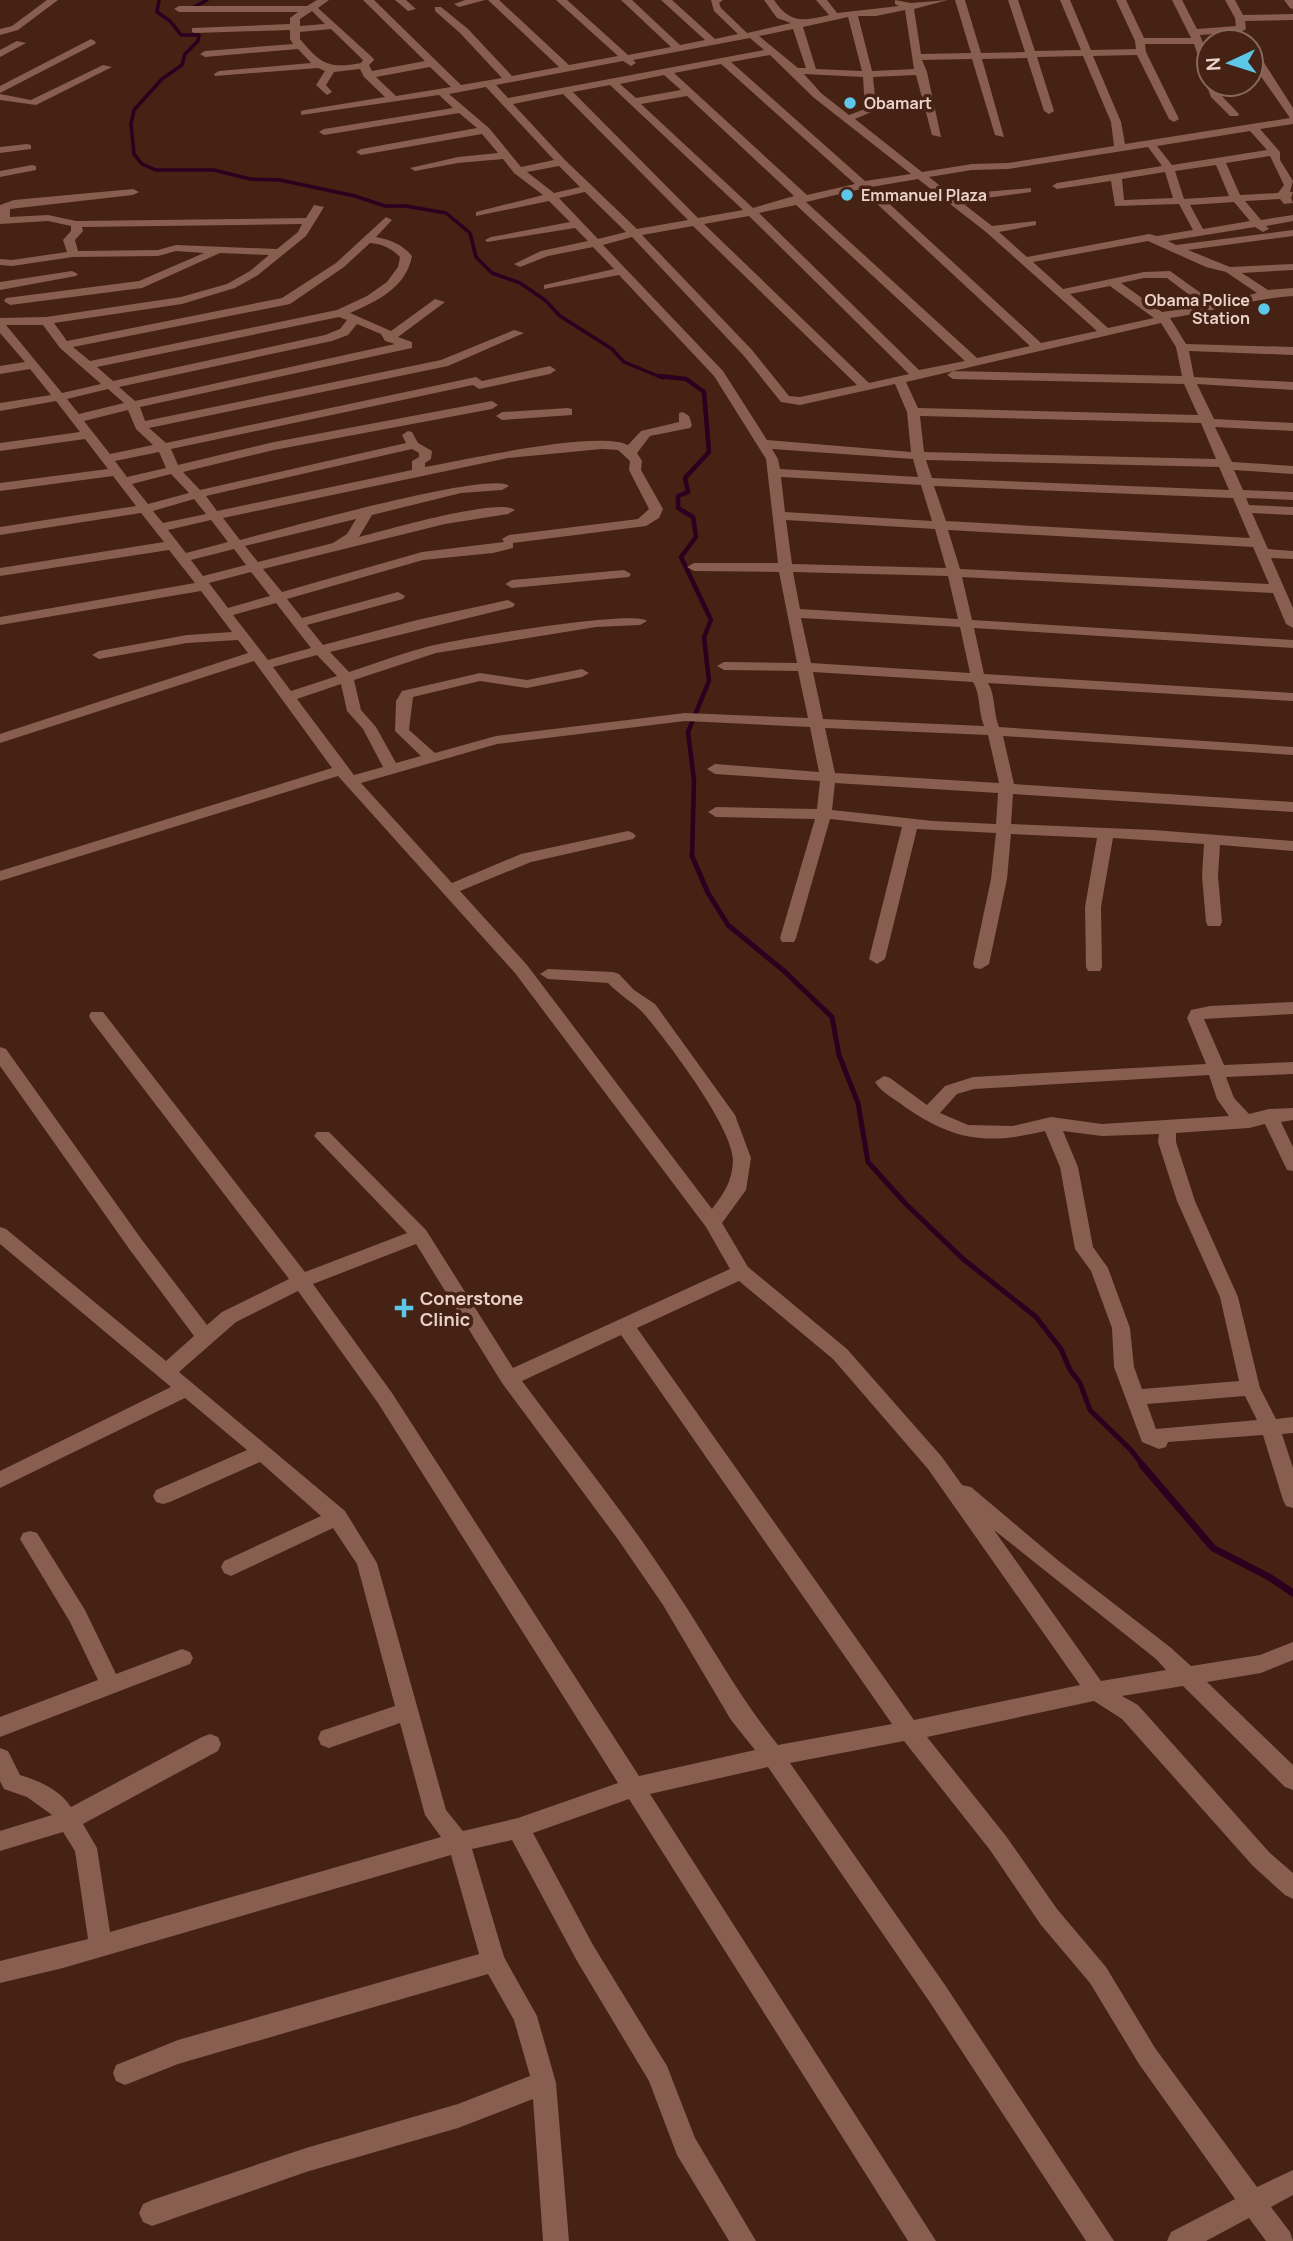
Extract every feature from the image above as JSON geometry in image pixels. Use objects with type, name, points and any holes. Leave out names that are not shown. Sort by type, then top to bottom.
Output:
[{"type":"street","points":[[0,32],[15,29],[54,0]]},
{"type":"street","points":[[284,0],[308,9],[334,26],[369,60],[365,70]]},
{"type":"street","points":[[324,0],[295,18],[293,35],[319,65],[330,71],[433,63]]},
{"type":"street","points":[[368,0],[458,89]]},
{"type":"street","points":[[400,0],[411,9]]},
{"type":"street","points":[[459,4],[480,0]]},
{"type":"street","points":[[494,0],[566,68]]},
{"type":"street","points":[[561,0],[624,58],[649,76]]},
{"type":"street","points":[[626,0],[678,48]]},
{"type":"street","points":[[666,0],[713,41]]},
{"type":"street","points":[[718,0],[714,2],[717,9],[795,71],[817,95],[917,176],[990,230],[1104,331]]},
{"type":"street","points":[[769,0],[780,16],[799,24]]},
{"type":"street","points":[[821,0],[829,6],[834,16]]},
{"type":"street","points":[[846,0],[876,13]]},
{"type":"street","points":[[892,0],[908,6]]},
{"type":"street","points":[[305,113],[458,89],[748,35],[834,16],[876,13],[943,0]]},
{"type":"street","points":[[960,0],[1000,135]]},
{"type":"street","points":[[1013,0],[1049,111]]},
{"type":"street","points":[[1065,0],[1116,122],[1120,148]]},
{"type":"street","points":[[1121,0],[1174,119]]},
{"type":"street","points":[[1177,0],[1195,35]]},
{"type":"street","points":[[1230,0],[1242,28]]},
{"type":"street","points":[[1289,0],[1293,6]]},
{"type":"street","points":[[908,6],[916,57],[937,135]]},
{"type":"street","points":[[179,9],[308,9]]},
{"type":"street","points":[[438,9],[464,31],[508,78]]},
{"type":"street","points":[[846,119],[871,108],[868,74],[852,13]]},
{"type":"street","points":[[1227,28],[1293,17]]},
{"type":"street","points":[[799,24],[812,73]]},
{"type":"street","points":[[195,30],[334,26]]},
{"type":"street","points":[[916,57],[1090,55],[1195,37]]},
{"type":"street","points":[[0,90],[91,42]]},
{"type":"street","points":[[0,54],[21,43]]},
{"type":"street","points":[[205,54],[300,46]]},
{"type":"street","points":[[506,102],[771,52]]},
{"type":"street","points":[[723,61],[863,185],[1037,346]]},
{"type":"street","points":[[219,74],[319,65]]},
{"type":"street","points":[[0,97],[32,103],[107,67]]},
{"type":"street","points":[[365,70],[392,98]]},
{"type":"street","points":[[327,92],[321,85],[330,71]]},
{"type":"street","points":[[795,71],[868,74],[922,72]]},
{"type":"street","points":[[668,73],[975,363]]},
{"type":"street","points":[[520,264],[545,253],[634,233],[751,212],[863,185],[990,165],[1008,166],[1293,118],[1265,76]]},
{"type":"street","points":[[488,82],[561,162],[634,233],[748,353],[780,396],[800,401],[1164,319]]},
{"type":"street","points":[[612,82],[751,212],[916,374],[1189,380],[1293,386]]},
{"type":"street","points":[[566,91],[866,387]]},
{"type":"street","points":[[441,92],[485,130],[518,171],[552,197],[579,224],[719,374],[772,459],[785,567],[828,779],[824,814],[788,938]]},
{"type":"street","points":[[633,102],[690,92]]},
{"type":"street","points":[[1218,98],[1234,114]]},
{"type":"street","points":[[324,132],[460,110]]},
{"type":"street","points":[[1251,126],[1275,152],[1275,160],[1290,185],[1288,195],[1293,206]]},
{"type":"street","points":[[361,152],[485,130]]},
{"type":"street","points":[[1150,143],[1168,169],[1199,233]]},
{"type":"street","points":[[0,150],[27,147]]},
{"type":"street","points":[[1057,186],[1275,152]]},
{"type":"street","points":[[415,168],[458,160],[505,156]]},
{"type":"street","points":[[1219,160],[1236,198],[1270,236]]},
{"type":"street","points":[[518,171],[561,162]]},
{"type":"street","points":[[0,174],[33,168]]},
{"type":"street","points":[[1116,176],[1119,204],[1288,195]]},
{"type":"street","points":[[480,214],[588,188]]},
{"type":"street","points":[[957,204],[984,195],[1027,190]]},
{"type":"street","points":[[134,192],[14,203],[4,207],[2,221],[48,218],[76,224],[310,221]]},
{"type":"street","points":[[0,324],[46,321],[211,293],[231,286],[254,273],[302,234],[318,207]]},
{"type":"street","points":[[1154,240],[1293,218]]},
{"type":"street","points":[[64,345],[286,301],[340,265],[386,220]]},
{"type":"street","points":[[990,230],[1032,223]]},
{"type":"street","points":[[73,254],[69,240],[77,231],[76,224]]},
{"type":"street","points":[[491,240],[579,224]]},
{"type":"street","points":[[1173,249],[1293,233]]},
{"type":"street","points":[[1023,261],[1141,237],[1154,240],[1210,265],[1230,270],[1293,267]]},
{"type":"street","points":[[90,365],[340,313],[384,292],[405,264],[406,256],[393,244],[367,239]]},
{"type":"street","points":[[0,262],[12,263],[73,254],[158,253],[176,248],[277,253]]},
{"type":"street","points":[[10,300],[142,284],[219,250]]},
{"type":"street","points":[[1060,293],[1210,265]]},
{"type":"street","points":[[1230,270],[1266,294]]},
{"type":"street","points":[[548,286],[623,271]]},
{"type":"street","points":[[22,323],[0,286],[72,274]]},
{"type":"street","points":[[1170,274],[1214,308]]},
{"type":"street","points":[[1112,282],[1164,319],[1182,347],[1189,380],[1293,624]]},
{"type":"street","points":[[1164,319],[1164,315],[1214,308],[1266,294],[1293,292]]},
{"type":"street","points":[[389,338],[439,302]]},
{"type":"street","points":[[76,419],[408,345],[389,338],[386,332],[340,313]]},
{"type":"street","points":[[0,407],[59,397],[335,336],[344,332],[354,320]]},
{"type":"street","points":[[46,321],[64,345],[133,405],[140,426],[164,448],[174,470],[197,494],[298,623],[347,679],[354,711],[369,727],[393,771]]},
{"type":"street","points":[[0,324],[21,347],[32,365],[225,612],[346,776],[521,969],[712,1222],[741,1272],[858,1373],[945,1477],[1096,1691],[1130,1712],[1261,1859],[1293,1888]]},
{"type":"street","points":[[140,426],[444,363],[518,333]]},
{"type":"street","points":[[0,351],[21,347]]},
{"type":"street","points":[[1182,347],[1293,351]]},
{"type":"street","points":[[0,370],[32,365]]},
{"type":"street","points":[[114,471],[164,448],[244,428],[550,370]]},
{"type":"street","points":[[899,379],[913,412],[918,456],[950,555],[978,677],[985,689],[987,716],[998,742],[1007,787],[999,879],[981,964]]},
{"type":"street","points":[[376,403],[413,441],[413,445]]},
{"type":"street","points":[[0,487],[114,471],[174,470],[274,446],[492,405]]},
{"type":"street","points":[[502,416],[568,412]]},
{"type":"street","points":[[913,412],[1208,421],[1293,428]]},
{"type":"street","points":[[631,453],[637,438],[643,433],[686,425],[684,416]]},
{"type":"street","points":[[0,447],[88,435]]},
{"type":"street","points":[[763,444],[918,456],[1227,465],[1293,470]]},
{"type":"street","points":[[0,531],[144,509],[197,494],[413,445],[426,451],[425,458],[418,461],[419,471]]},
{"type":"street","points":[[159,528],[504,455],[602,445],[621,446],[631,453],[636,461],[635,470],[656,509],[654,515],[641,523],[509,542],[484,550],[422,556],[225,612]]},
{"type":"street","points":[[1016,458],[1023,487]]},
{"type":"street","points":[[774,473],[928,483],[1293,496]]},
{"type":"street","points":[[182,558],[461,489],[502,486]]},
{"type":"street","points":[[1246,509],[1293,511]]},
{"type":"street","points":[[0,621],[202,584],[338,546],[444,522],[468,513],[508,510]]},
{"type":"street","points":[[338,546],[352,537],[367,512]]},
{"type":"street","points":[[780,516],[1261,548],[1293,555]]},
{"type":"street","points":[[0,572],[172,545]]},
{"type":"street","points":[[694,567],[953,572],[1278,589]]},
{"type":"street","points":[[512,584],[624,574]]},
{"type":"street","points":[[298,623],[398,596]]},
{"type":"street","points":[[0,739],[261,660],[320,650],[417,624],[508,604]]},
{"type":"street","points":[[794,613],[1293,645]]},
{"type":"street","points":[[288,697],[434,649],[573,626],[640,621]]},
{"type":"street","points":[[99,655],[167,642],[242,635]]},
{"type":"street","points":[[724,666],[806,667],[1293,697]]},
{"type":"street","points":[[433,759],[402,731],[403,701],[407,694],[480,677],[527,684],[582,673]]},
{"type":"street","points":[[0,876],[346,776],[393,771],[496,740],[693,718],[992,731],[1293,751]]},
{"type":"street","points":[[715,769],[916,785],[1007,787],[1293,807]]},
{"type":"street","points":[[716,812],[855,815],[912,823],[1293,846]]},
{"type":"street","points":[[877,959],[899,864],[912,823]]},
{"type":"street","points":[[1094,967],[1093,907],[1106,833]]},
{"type":"street","points":[[449,890],[527,858],[628,836]]},
{"type":"street","points":[[1212,840],[1210,876],[1214,922]]},
{"type":"street","points":[[548,974],[613,978],[628,994],[649,1008],[726,1115],[742,1158],[737,1190],[712,1222]]},
{"type":"street","points":[[1249,1122],[1234,1111],[1219,1086],[1196,1021],[1197,1014],[1293,1009]]},
{"type":"street","points":[[97,1016],[301,1281],[385,1398],[923,2241]]},
{"type":"street","points":[[0,1054],[136,1245],[205,1336]]},
{"type":"street","points":[[929,1114],[951,1090],[973,1083],[1293,1068]]},
{"type":"street","points":[[884,1082],[896,1093],[946,1125],[976,1131],[1013,1132],[1051,1123],[1102,1130],[1249,1122],[1269,1115],[1293,1114]]},
{"type":"street","points":[[1269,1115],[1293,1165]]},
{"type":"street","points":[[1051,1123],[1069,1167],[1084,1249],[1099,1268],[1121,1328],[1124,1367],[1149,1436],[1159,1441],[1162,1435],[1293,1425]]},
{"type":"street","points":[[1168,1125],[1167,1142],[1186,1201],[1228,1297],[1250,1388],[1270,1426],[1293,1500]]},
{"type":"street","points":[[323,1136],[420,1235],[509,1378],[624,1532],[670,1599],[720,1684],[937,1993],[1101,2241]]},
{"type":"street","points":[[0,1234],[263,1452],[338,1517],[355,1537],[367,1563],[436,1815],[459,1842],[493,1961],[525,2017],[544,2083],[552,2240]]},
{"type":"street","points":[[167,1371],[229,1317],[301,1281],[420,1235]]},
{"type":"street","points":[[509,1378],[741,1272]]},
{"type":"street","points":[[624,1324],[910,1732],[998,1843],[1049,1917],[1098,1975],[1147,2056],[1281,2241]]},
{"type":"street","points":[[0,1480],[188,1388]]},
{"type":"street","points":[[1135,1396],[1250,1388]]},
{"type":"street","points":[[163,1496],[263,1452]]},
{"type":"street","points":[[945,1477],[1186,1674],[1293,1780]]},
{"type":"street","points":[[231,1567],[338,1517]]},
{"type":"street","points":[[30,1539],[78,1616],[111,1685]]},
{"type":"street","points":[[0,1972],[101,1946],[459,1842],[518,1828],[635,1787],[773,1756],[910,1732],[1096,1691],[1186,1674],[1261,1664],[1293,1651]]},
{"type":"street","points":[[0,1727],[182,1658]]},
{"type":"street","points":[[329,1738],[408,1711]]},
{"type":"street","points":[[0,1841],[67,1821],[210,1744]]},
{"type":"street","points":[[0,1758],[12,1782],[34,1789],[58,1806],[86,1848],[101,1946]]},
{"type":"street","points":[[518,1828],[585,1953],[658,2074],[686,2146],[743,2241]]},
{"type":"street","points":[[125,2073],[178,2052],[493,1961]]},
{"type":"street","points":[[152,2213],[306,2160],[458,2116],[544,2083]]},
{"type":"street","points":[[1181,2241],[1293,2182]]},
{"type":"waterway","points":[[159,0],[157,12],[170,21],[181,35],[199,35],[198,41],[185,54],[182,65],[162,79],[134,110],[131,124],[134,154],[142,164],[156,170],[214,170],[250,179],[280,180],[355,196],[385,206],[406,206],[446,213],[470,233],[476,257],[492,273],[520,283],[545,300],[560,316],[612,349],[624,362],[663,378]]},
{"type":"waterway","points":[[194,7],[207,0]]},
{"type":"waterway","points":[[659,376],[686,379],[704,392],[709,452],[685,478],[688,492],[678,496],[678,508],[693,517],[696,537],[681,557],[711,620],[704,637],[709,681],[688,732],[694,780],[692,856]]},
{"type":"waterway","points":[[692,856],[708,893],[728,925],[784,971],[832,1017],[839,1055],[858,1103],[868,1162],[905,1203],[962,1258],[1036,1317],[1061,1349],[1070,1370],[1080,1383],[1090,1410],[1131,1450],[1144,1467]]},
{"type":"waterway","points":[[1142,1465],[1213,1548],[1269,1577],[1293,1593]]},
{"type":"place","name":"Obamart","points":[[850,103]]},
{"type":"place","name":"Emmanuel Plaza","points":[[847,195]]},
{"type":"place","name":"Obama Police Station","points":[[1264,309]]},
{"type":"place","name":"Conerstone Clinic","points":[[404,1308]]}]
